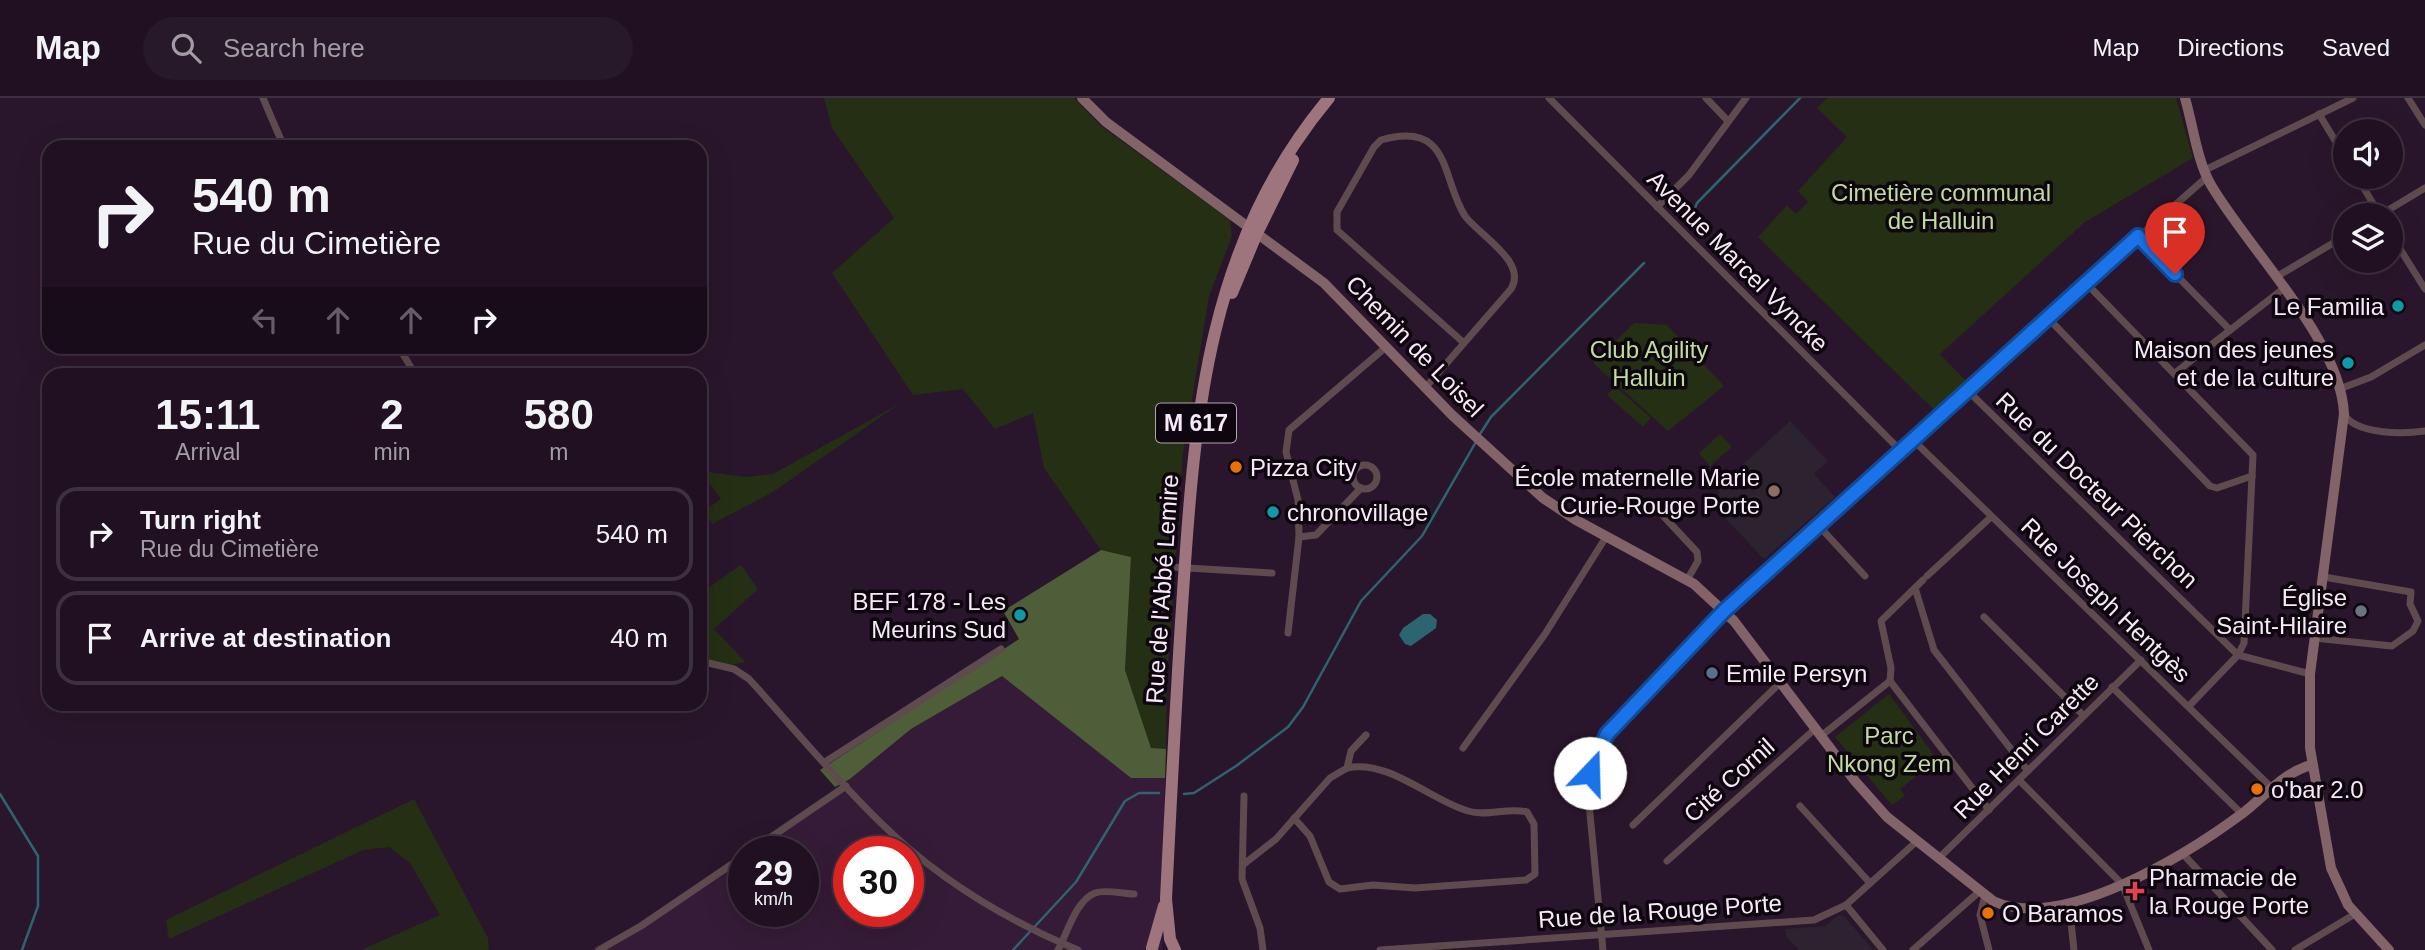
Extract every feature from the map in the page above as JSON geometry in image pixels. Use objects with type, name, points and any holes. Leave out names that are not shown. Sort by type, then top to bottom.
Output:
[{"type":"main road","name":"Rue de l'Abbé Lemire","points":[[1150,949],[1163,946],[1174,950],[1166,899],[1173,778],[1183,713],[1183,568],[1212,374],[1230,298],[1253,230],[1329,98]]},
{"type":"main road","name":"Rue de l'Abbé Lemire","points":[[1150,949],[1166,899]]},
{"type":"street","points":[[263,98],[281,140]]},
{"type":"street","name":"Chemin de Loisel","points":[[1083,98],[1106,122],[1334,292],[1425,388],[1543,498],[1606,537],[1687,580],[1724,611],[1782,682],[1868,796],[1916,842],[1983,893],[2006,905],[2049,907],[2069,904],[2122,884],[2183,854],[2242,814],[2295,769],[2312,765]]},
{"type":"street","name":"Avenue Marcel Vyncke","points":[[1549,98],[1900,450]]},
{"type":"street","points":[[1706,98],[1728,121]]},
{"type":"street","points":[[1657,207],[1689,175],[1746,98]]},
{"type":"street","points":[[2186,98],[2206,174],[2326,352],[2342,388],[2344,414],[2310,674],[2309,735],[2328,858],[2346,902],[2389,950]]},
{"type":"street","points":[[1603,950],[1588,793],[1597,753],[1612,729],[1724,611],[2206,174],[2353,98]]},
{"type":"street","points":[[2408,98],[2425,125]]},
{"type":"street","points":[[2319,114],[2333,137]]},
{"type":"street","points":[[1425,388],[1511,289],[1514,269],[1465,216],[1439,151],[1420,139],[1381,140],[1374,147],[1337,212],[1335,226],[1339,233],[1464,342]]},
{"type":"street","points":[[2400,203],[2425,188]]},
{"type":"street","points":[[2138,236],[2230,330]]},
{"type":"street","points":[[2276,278],[2333,243]]},
{"type":"street","points":[[2403,254],[2425,289]]},
{"type":"street","points":[[2086,283],[2251,451],[2244,643],[2238,655],[2189,706]]},
{"type":"street","points":[[2175,373],[2283,289]]},
{"type":"street","points":[[2047,317],[2210,486],[2222,487],[2252,476]]},
{"type":"street","points":[[2342,388],[2371,377],[2425,345]]},
{"type":"street","points":[[1288,633],[1299,537],[1298,500],[1286,452],[1290,430],[1386,347]]},
{"type":"street","name":"Rue du Docteur Pierchon","points":[[1966,390],[2238,655],[2310,674]]},
{"type":"street","points":[[2344,414],[2355,425],[2396,434],[2425,431]]},
{"type":"street","name":"Rue Joseph Hentgès","points":[[1912,439],[2273,789]]},
{"type":"street","points":[[1299,537],[1315,537],[1356,497],[1361,488]]},
{"type":"street","points":[[1654,506],[1697,552],[1698,561],[1687,580]]},
{"type":"street","points":[[1989,810],[1890,681],[1891,668],[1881,621],[1991,517]]},
{"type":"street","points":[[1818,525],[1865,576]]},
{"type":"street","points":[[1463,748],[1545,634],[1606,537]]},
{"type":"street","points":[[1183,568],[1272,573]]},
{"type":"street","points":[[2314,638],[2392,646],[2422,622],[2410,604],[2411,592],[2324,577]]},
{"type":"street","points":[[1915,588],[1934,650],[2028,771]]},
{"type":"street","points":[[1984,618],[2083,715]]},
{"type":"street","points":[[825,762],[1001,649]]},
{"type":"street","name":"Rue Henri Carette","points":[[1938,859],[2141,660]]},
{"type":"street","points":[[707,663],[745,675],[882,825],[920,858],[969,893],[1025,926],[1045,935],[1060,946],[1078,950]]},
{"type":"street","name":"Cité Cornil","points":[[1667,861],[1819,732],[1890,681]]},
{"type":"street","points":[[1633,825],[1782,682]]},
{"type":"street","points":[[2112,687],[2242,814]]},
{"type":"street","points":[[1348,768],[1353,748],[1366,735]]},
{"type":"street","points":[[1244,864],[1272,843],[1294,818],[1330,778],[1348,768],[1364,767],[1391,775],[1472,812],[1527,812],[1533,821],[1535,874],[1526,880],[1415,888],[1373,885],[1340,889],[1329,883],[1307,831],[1294,818]]},
{"type":"street","points":[[2019,780],[2122,884],[2149,950]]},
{"type":"street","points":[[773,836],[846,786]]},
{"type":"street","points":[[1244,796],[1243,884],[1260,928],[1264,950]]},
{"type":"street","points":[[1800,806],[1870,883]]},
{"type":"street","name":"Rue de la Rouge Porte","points":[[1380,950],[1814,920],[1846,905],[1916,842]]},
{"type":"street","points":[[2183,854],[2272,950]]},
{"type":"street","points":[[599,950],[641,926],[728,867]]},
{"type":"street","points":[[1060,946],[1089,897],[1097,892],[1135,894]]},
{"type":"street","points":[[1913,950],[1983,893]]},
{"type":"street","points":[[1983,893],[1980,915],[1989,950]]},
{"type":"street","points":[[2069,904],[2074,950]]},
{"type":"street","points":[[1846,905],[1883,950]]},
{"type":"street","points":[[2295,950],[2356,914]]},
{"type":"shaded area","name":"École maternelle Marie Curie-Rouge Porte","points":[[1790,421],[1828,461],[1814,474],[1835,497],[1764,559],[1710,502],[1720,493],[1716,489]]},
{"type":"shaded area","points":[[1101,550],[1131,557],[1125,670],[1151,748],[1166,749],[1165,778],[1131,778],[1002,676],[911,729],[850,779],[835,787],[820,770],[1019,639],[1003,611]]},
{"type":"shaded area","points":[[1423,614],[1430,614],[1437,620],[1436,628],[1411,646],[1405,644],[1399,635],[1403,628]]},
{"type":"shaded area","points":[[1002,676],[1131,778],[1165,778],[1162,950],[591,950],[641,921],[728,862],[728,927],[819,927],[819,836],[766,836],[850,779],[911,729]]},
{"type":"shaded area","points":[[1839,915],[1844,916],[1873,950],[1799,950],[1786,936],[1785,929],[1825,926]]},
{"type":"green space","points":[[824,98],[1074,98],[1101,126],[1230,220],[1232,236],[1209,296],[1183,453],[1167,682],[1166,749],[1151,749],[1125,670],[1131,557],[1101,550],[1044,468],[1033,413],[995,429],[963,389],[913,395],[832,273],[894,218],[832,128]]},
{"type":"green space","name":"Cimetière communal de Halluin","points":[[1827,98],[2176,98],[2193,158],[2085,222],[1940,354],[1966,381],[1934,410],[1758,237],[1787,205],[1796,214],[1808,202],[1798,191],[1847,137],[1817,108]]},
{"type":"green space","name":"Club Agility Halluin","points":[[1634,323],[1667,325],[1724,386],[1668,431],[1593,363]]},
{"type":"green space","points":[[1615,386],[1651,418],[1643,427],[1607,395]]},
{"type":"green space","points":[[899,404],[773,492],[712,524],[707,515],[707,508],[721,499],[707,480],[707,472],[746,477],[773,474]]},
{"type":"green space","points":[[1720,434],[1732,447],[1710,466],[1699,453]]},
{"type":"green space","points":[[741,565],[758,589],[714,629],[745,662],[731,665],[707,660],[707,589]]},
{"type":"green space","name":"Parc Nkong Zem","points":[[1889,694],[1937,759],[1900,789],[1905,796],[1892,805],[1835,737]]},
{"type":"green space","points":[[414,799],[488,938],[489,950],[361,950],[440,915],[410,863],[389,847],[363,850],[169,939],[166,920]]},
{"type":"waterway","points":[[1690,220],[1697,203],[1800,98]]},
{"type":"waterway","points":[[1480,434],[1491,417],[1644,263]]},
{"type":"waterway","points":[[1184,794],[1194,793],[1236,766],[1288,727],[1303,707],[1361,601],[1422,536],[1477,440]]},
{"type":"waterway","points":[[1013,950],[1076,882],[1125,801],[1139,793],[1159,793]]},
{"type":"waterway","points":[[0,794],[38,856],[38,906],[22,950]]},
{"type":"place","name":"Le Familia","points":[[2398,306]]},
{"type":"place","name":"Maison des jeunes et de la culture","points":[[2348,363]]},
{"type":"place","name":"Pizza City","points":[[1236,467]]},
{"type":"place","name":"École maternelle Marie Curie-Rouge Porte","points":[[1774,491]]},
{"type":"place","name":"chronovillage","points":[[1273,512]]},
{"type":"place","name":"Église Saint-Hilaire","points":[[2361,611]]},
{"type":"place","name":"BEF 178 - Les Meurins Sud","points":[[1020,615]]},
{"type":"place","name":"Emile Persyn","points":[[1712,673]]},
{"type":"place","name":"o'bar 2.0","points":[[2257,789]]},
{"type":"place","name":"Pharmacie de la Rouge Porte","points":[[2135,891]]},
{"type":"place","name":"O Baramos","points":[[1988,913]]},
{"type":"route","points":[[1590,773],[1607,734],[1724,611],[2138,236],[2175,274]]}]
